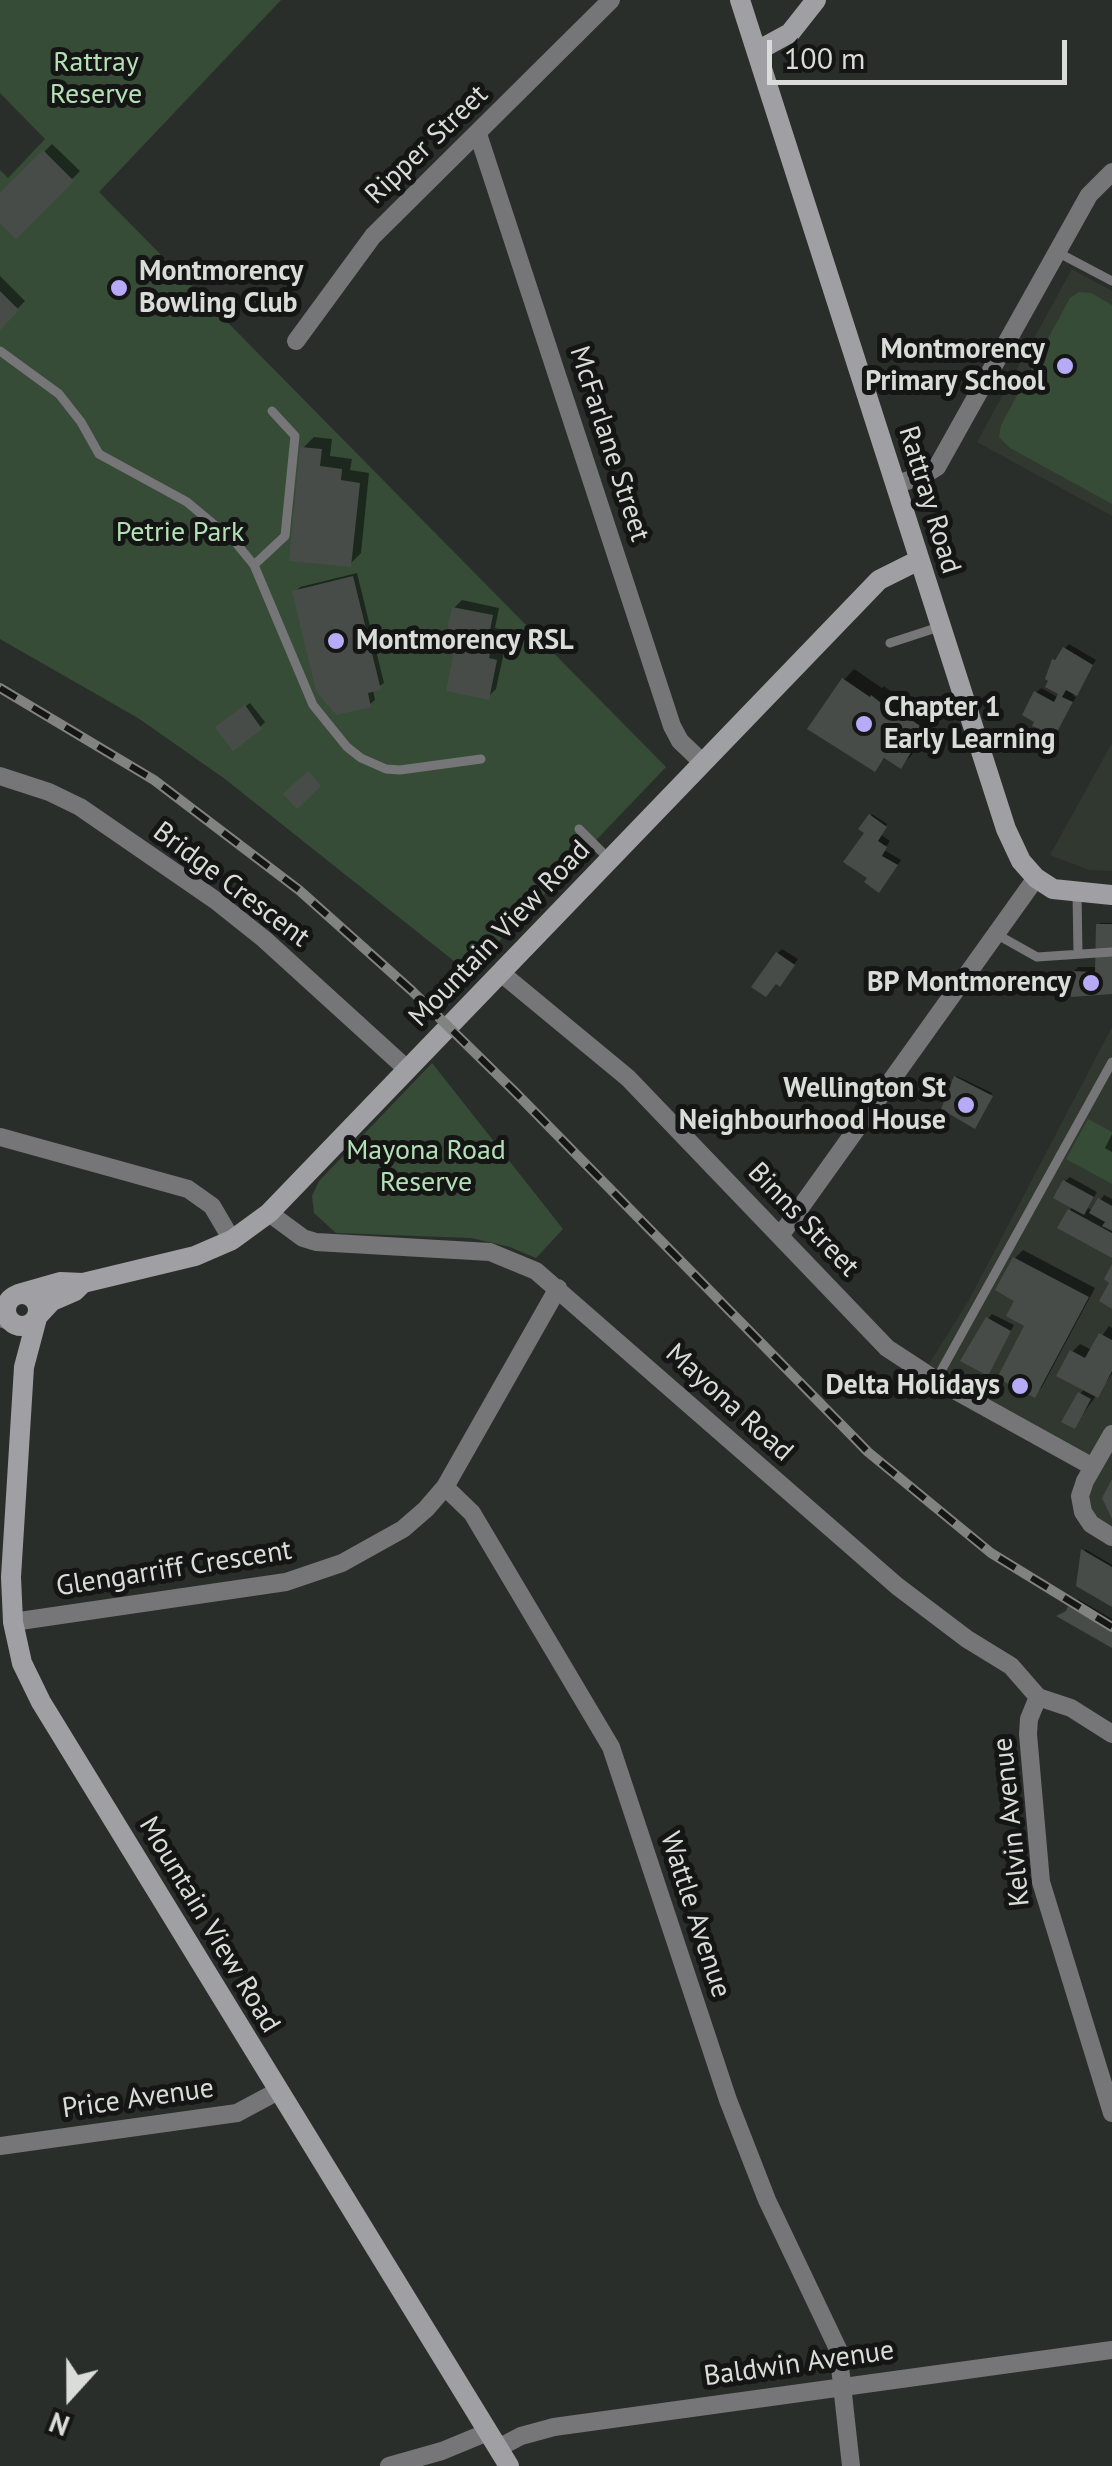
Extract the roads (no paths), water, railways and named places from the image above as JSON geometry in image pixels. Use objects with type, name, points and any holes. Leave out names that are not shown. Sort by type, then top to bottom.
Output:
[{"type":"street","name":"Ripper Street","points":[[296,341],[373,236],[610,0]]},
{"type":"street","name":"Rattray Road","points":[[740,0],[1006,829],[1021,861],[1036,878]]},
{"type":"street","points":[[758,51],[790,34],[816,0]]},
{"type":"street","name":"McFarlane Street","points":[[478,134],[672,726],[680,741],[703,763]]},
{"type":"street","points":[[896,484],[938,467],[1089,195],[1112,172]]},
{"type":"street","name":"Mountain View Road","points":[[24,1368],[9,1309],[60,1282],[83,1283],[179,1261],[232,1240],[270,1213],[879,580],[918,560]]},
{"type":"street","name":"Bridge Crescent","points":[[0,776],[80,806],[224,906],[408,1070]]},
{"type":"street","points":[[780,1236],[1036,878],[1053,889],[1112,894]]},
{"type":"street","name":"Binns Street","points":[[500,973],[628,1078],[887,1348],[936,1380],[1094,1466]]},
{"type":"street","points":[[0,1136],[188,1189],[212,1206],[232,1240]]},
{"type":"street","name":"Mayona Road","points":[[270,1213],[303,1238],[316,1242],[490,1252],[536,1271],[896,1586],[1010,1666],[1038,1697],[1085,1716],[1112,1734]]},
{"type":"street","name":"Mountain View Road","points":[[83,1283],[74,1292],[52,1301],[37,1317],[24,1368],[11,1577],[13,1622],[22,1663],[41,1702],[498,2449]]},
{"type":"street","name":"Glengarriff Crescent","points":[[13,1622],[286,1582],[320,1573],[403,1528],[445,1487],[558,1288]]},
{"type":"street","points":[[9,1309],[28,1295],[36,1301],[37,1317]]},
{"type":"street","points":[[1112,1434],[1082,1488],[1081,1504],[1091,1524],[1112,1537]]},
{"type":"street","name":"Wattle Avenue","points":[[445,1487],[472,1514],[611,1748],[728,2100],[767,2200],[838,2349],[851,2466]]},
{"type":"street","name":"Kelvin Avenue","points":[[1038,1697],[1028,1734],[1041,1882],[1112,2112]]},
{"type":"street","name":"Price Avenue","points":[[0,2146],[237,2113],[278,2091]]},
{"type":"street","name":"Baldwin Avenue","points":[[389,2466],[442,2451],[498,2449],[521,2436],[554,2427],[1112,2350]]},
{"type":"lane","points":[[1056,252],[1112,281]]},
{"type":"lane","points":[[0,351],[59,394],[99,454],[187,502],[236,544],[254,565],[313,705],[361,758],[386,769],[400,770],[481,759]]},
{"type":"lane","points":[[254,565],[284,536],[295,436],[272,411]]},
{"type":"lane","points":[[890,643],[940,626]]},
{"type":"lane","points":[[579,829],[609,859]]},
{"type":"lane","points":[[1076,893],[1078,954]]},
{"type":"lane","points":[[996,934],[1037,956],[1112,952]]},
{"type":"lane","points":[[936,1380],[1112,1062]]},
{"type":"railway","points":[[0,688],[154,780],[299,890],[411,990],[516,1093],[868,1452],[991,1553],[1112,1627]]},
{"type":"place","name":"Montmorency Bowling Club","points":[[119,288]]},
{"type":"place","name":"Montmorency Primary School","points":[[1065,366]]},
{"type":"place","name":"Montmorency RSL","points":[[336,641]]},
{"type":"place","name":"Chapter 1 Early Learning","points":[[864,724]]},
{"type":"place","name":"BP Montmorency","points":[[1091,983]]},
{"type":"place","name":"Wellington St Neighbourhood House","points":[[966,1105]]},
{"type":"place","name":"Delta Holidays","points":[[1020,1386]]},
{"type":"park label","name":"Rattray Reserve","points":[[96,79]]},
{"type":"park label","name":"Petrie Park","points":[[180,533]]},
{"type":"park label","name":"Mayona Road Reserve","points":[[426,1167]]}]
